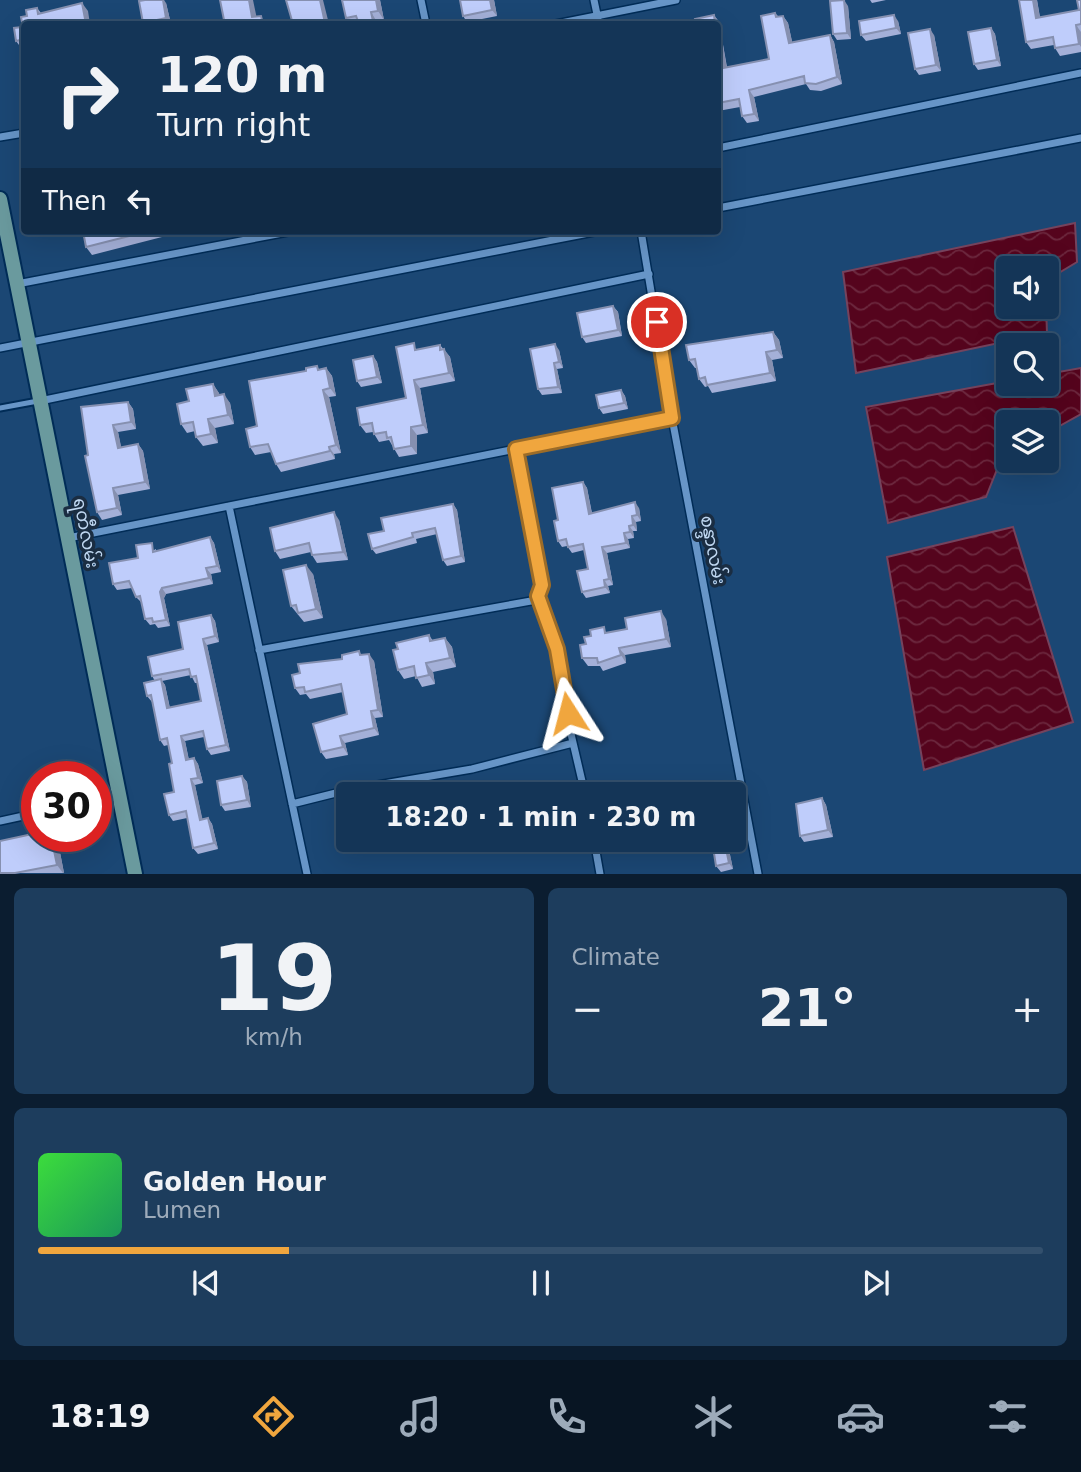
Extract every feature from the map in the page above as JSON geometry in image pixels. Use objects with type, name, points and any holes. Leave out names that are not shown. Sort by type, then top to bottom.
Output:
[{"type":"street","points":[[421,0],[425,21]]},
{"type":"street","points":[[594,0],[598,20],[676,0]]},
{"type":"street","points":[[721,147],[1081,73]]},
{"type":"street","points":[[0,138],[21,133]]},
{"type":"street","points":[[721,207],[1081,138]]},
{"type":"street","name":"ရတီလမ်း","points":[[0,199],[135,873]]},
{"type":"street","points":[[17,284],[272,235]]},
{"type":"street","points":[[0,348],[579,235]]},
{"type":"street","name":"စန္ဒာလမ်း","points":[[642,235],[672,418],[758,873]]},
{"type":"street","points":[[40,401],[649,274]]},
{"type":"street","points":[[68,538],[672,418]]},
{"type":"street","points":[[259,650],[531,601],[538,596],[542,585],[516,449]]},
{"type":"street","points":[[229,506],[307,873]]},
{"type":"street","points":[[538,596],[557,649],[582,782]]},
{"type":"street","points":[[292,804],[348,790],[472,769],[573,743]]},
{"type":"street","points":[[112,798],[120,796]]},
{"type":"street","points":[[0,821],[21,816]]},
{"type":"street","points":[[596,852],[600,873]]},
{"type":"lane","points":[[0,408],[40,401]]},
{"type":"water","points":[[1075,223],[1077,262],[1059,273],[1059,256],[996,256],[996,319],[1046,319],[1047,333],[996,333],[996,344],[856,373],[843,272]]},
{"type":"water","points":[[1081,368],[1081,414],[1059,426],[1059,410],[996,410],[996,472],[986,497],[888,523],[866,407],[996,383],[996,396],[1059,396],[1059,372]]},
{"type":"water","points":[[1013,527],[1073,722],[924,770],[887,557]]},
{"type":"building","points":[[163,0],[166,18],[143,21],[139,1]]},
{"type":"building","points":[[220,0],[249,0],[252,17],[261,16],[262,21],[218,21],[224,20]]},
{"type":"building","points":[[286,0],[320,0],[325,21],[292,21]]},
{"type":"building","points":[[342,0],[376,0],[378,11],[371,12],[373,21],[358,21],[356,16],[346,18]]},
{"type":"building","points":[[460,0],[490,0],[492,10],[463,16]]},
{"type":"building","points":[[844,0],[847,33],[833,34],[830,1]]},
{"type":"building","points":[[1019,0],[1033,0],[1036,18],[1079,10],[1077,0],[1081,0],[1081,24],[1076,25],[1079,44],[1055,48],[1053,37],[1026,42]]},
{"type":"building","points":[[82,3],[85,21],[22,21],[21,17],[27,16],[26,10],[37,8],[38,14]]},
{"type":"building","points":[[775,13],[776,17],[783,16],[789,43],[830,35],[837,77],[816,84],[805,83],[804,76],[749,90],[754,114],[742,116],[739,99],[721,102],[721,55],[723,68],[769,59],[761,16]]},
{"type":"building","points":[[714,15],[715,21],[695,21]]},
{"type":"building","points":[[894,15],[896,28],[861,35],[859,21]]},
{"type":"building","points":[[21,27],[21,40],[16,41],[14,28]]},
{"type":"building","points":[[991,28],[997,60],[974,64],[968,32]]},
{"type":"building","points":[[930,29],[936,65],[915,69],[908,33]]},
{"type":"building","points":[[84,235],[133,235],[86,247]]},
{"type":"building","points":[[613,306],[618,330],[582,337],[577,313]]},
{"type":"building","points":[[773,332],[777,350],[766,352],[770,373],[707,385],[705,377],[699,379],[695,359],[689,360],[686,345]]},
{"type":"building","points":[[414,343],[415,350],[440,345],[440,350],[444,349],[449,373],[414,380],[423,425],[411,427],[411,446],[394,449],[391,437],[387,438],[386,432],[374,434],[372,423],[360,425],[357,408],[406,398],[396,347]]},
{"type":"building","points":[[555,344],[559,362],[554,363],[558,387],[538,389],[530,349]]},
{"type":"building","points":[[373,356],[377,377],[357,381],[353,360]]},
{"type":"building","points":[[317,366],[318,370],[326,368],[330,388],[323,390],[336,445],[329,447],[330,451],[276,464],[268,444],[250,447],[246,429],[257,426],[249,381],[306,371],[306,368]]},
{"type":"building","points":[[213,384],[215,396],[224,394],[228,415],[208,419],[211,434],[196,437],[193,422],[181,424],[177,404],[189,401],[186,389]]},
{"type":"building","points":[[621,390],[624,403],[599,408],[596,395]]},
{"type":"building","points":[[128,402],[131,422],[113,425],[118,448],[138,444],[145,482],[113,488],[117,508],[97,512],[85,456],[88,455],[81,407]]},
{"type":"building","points":[[583,482],[589,514],[635,502],[637,515],[632,516],[633,525],[629,526],[630,532],[624,533],[626,543],[602,547],[609,579],[604,580],[605,587],[582,592],[577,571],[588,569],[583,544],[568,547],[566,539],[558,541],[554,521],[558,520],[552,488]]},
{"type":"building","points":[[453,504],[461,556],[443,560],[435,528],[412,533],[413,537],[372,549],[368,534],[384,531],[381,518]]},
{"type":"building","points":[[334,512],[343,552],[312,555],[309,543],[275,551],[270,528]]},
{"type":"building","points":[[210,537],[217,566],[206,568],[209,578],[162,588],[160,592],[166,620],[153,622],[152,618],[145,619],[140,596],[136,597],[129,581],[113,584],[109,563],[138,558],[136,545],[152,543],[153,552]]},
{"type":"building","points":[[306,565],[316,609],[298,613],[296,605],[291,606],[283,570]]},
{"type":"building","points":[[661,611],[666,639],[619,648],[621,655],[598,663],[597,658],[582,658],[580,645],[586,644],[584,637],[591,636],[590,630],[604,627],[605,633],[627,629],[625,618]]},
{"type":"building","points":[[211,615],[215,636],[203,639],[226,745],[207,749],[203,731],[181,736],[186,760],[194,758],[198,778],[191,779],[200,820],[208,818],[214,843],[193,848],[186,811],[169,815],[164,794],[174,792],[169,764],[172,763],[167,738],[160,740],[151,695],[147,696],[144,683],[161,679],[167,708],[201,701],[196,676],[191,677],[189,669],[152,676],[148,657],[183,649],[178,622]]},
{"type":"building","points":[[429,635],[430,641],[445,638],[450,658],[426,663],[429,675],[416,678],[414,666],[398,670],[393,650],[398,649],[396,643]]},
{"type":"building","points":[[359,651],[360,655],[369,654],[378,710],[371,711],[374,728],[340,736],[343,747],[321,752],[313,724],[347,714],[341,684],[305,692],[304,687],[295,688],[292,675],[300,673],[298,664],[342,659],[342,655]]},
{"type":"building","points":[[242,776],[247,800],[221,805],[217,781]]},
{"type":"building","points":[[822,798],[828,830],[800,836],[796,804]]},
{"type":"building","points":[[21,836],[21,852],[54,852],[57,865],[0,873],[0,841]]},
{"type":"building","points":[[714,852],[727,852],[729,863],[716,866]]},
{"type":"route","points":[[568,713],[557,649],[538,596],[542,585],[516,449],[672,418],[657,322]]}]
